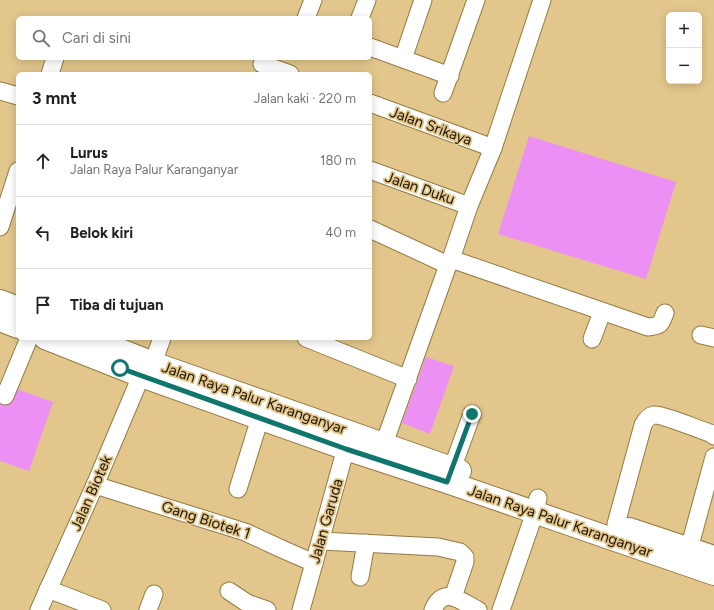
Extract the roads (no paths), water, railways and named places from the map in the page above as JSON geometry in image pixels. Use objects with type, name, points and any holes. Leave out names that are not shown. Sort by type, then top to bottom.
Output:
[{"type":"main road","points":[[0,301],[16,307]]},
{"type":"main road","points":[[0,320],[16,326]]},
{"type":"main road","name":"Jalan Raya Palur Karanganyar","points":[[52,340],[147,369],[348,440]]},
{"type":"main road","name":"Jalan Raya Palur Karanganyar","points":[[94,340],[147,369],[260,418],[348,440]]},
{"type":"main road","name":"Jalan Raya Palur Karanganyar","points":[[348,440],[356,434],[381,451],[537,505],[714,574]]},
{"type":"main road","name":"Jalan Raya Palur Karanganyar","points":[[537,505],[616,524],[714,557]]},
{"type":"street","points":[[307,16],[312,0]]},
{"type":"street","points":[[361,16],[367,0]]},
{"type":"street","points":[[403,59],[423,0]]},
{"type":"street","points":[[443,93],[476,0]]},
{"type":"street","points":[[381,451],[469,206],[493,148],[542,0]]},
{"type":"street","points":[[372,48],[450,76]]},
{"type":"street","points":[[51,72],[54,60]]},
{"type":"street","points":[[262,64],[284,72]]},
{"type":"street","points":[[0,91],[16,95]]},
{"type":"street","name":"Jalan Srikaya","points":[[372,104],[493,148]]},
{"type":"street","name":"Jalan Duku","points":[[372,171],[469,206]]},
{"type":"street","points":[[0,227],[13,206],[16,185]]},
{"type":"street","points":[[372,230],[449,262],[648,327],[658,326],[661,323],[665,313]]},
{"type":"street","points":[[592,339],[602,312]]},
{"type":"street","points":[[5,396],[28,340]]},
{"type":"street","name":"Jalan Biotek","points":[[39,610],[161,340]]},
{"type":"street","points":[[311,340],[408,379]]},
{"type":"street","points":[[450,475],[472,414]]},
{"type":"street","points":[[616,524],[643,425],[646,419],[654,415],[659,416],[710,433],[714,436]]},
{"type":"street","points":[[238,489],[260,418]]},
{"type":"street","name":"Jalan Garuda","points":[[301,610],[348,440]]},
{"type":"street","points":[[689,549],[714,457]]},
{"type":"street","name":"Gang Biotek 1","points":[[95,485],[245,532],[314,563]]},
{"type":"street","points":[[501,610],[537,505]]},
{"type":"street","points":[[321,541],[438,547],[460,552],[465,557],[465,562],[453,597]]},
{"type":"street","points":[[360,577],[366,543]]},
{"type":"street","points":[[48,590],[102,610]]},
{"type":"street","points":[[229,590],[247,603],[267,610]]},
{"type":"street","points":[[148,610],[154,594]]},
{"type":"street","points":[[433,610],[437,601],[440,598],[447,596],[453,597],[478,610]]}]
